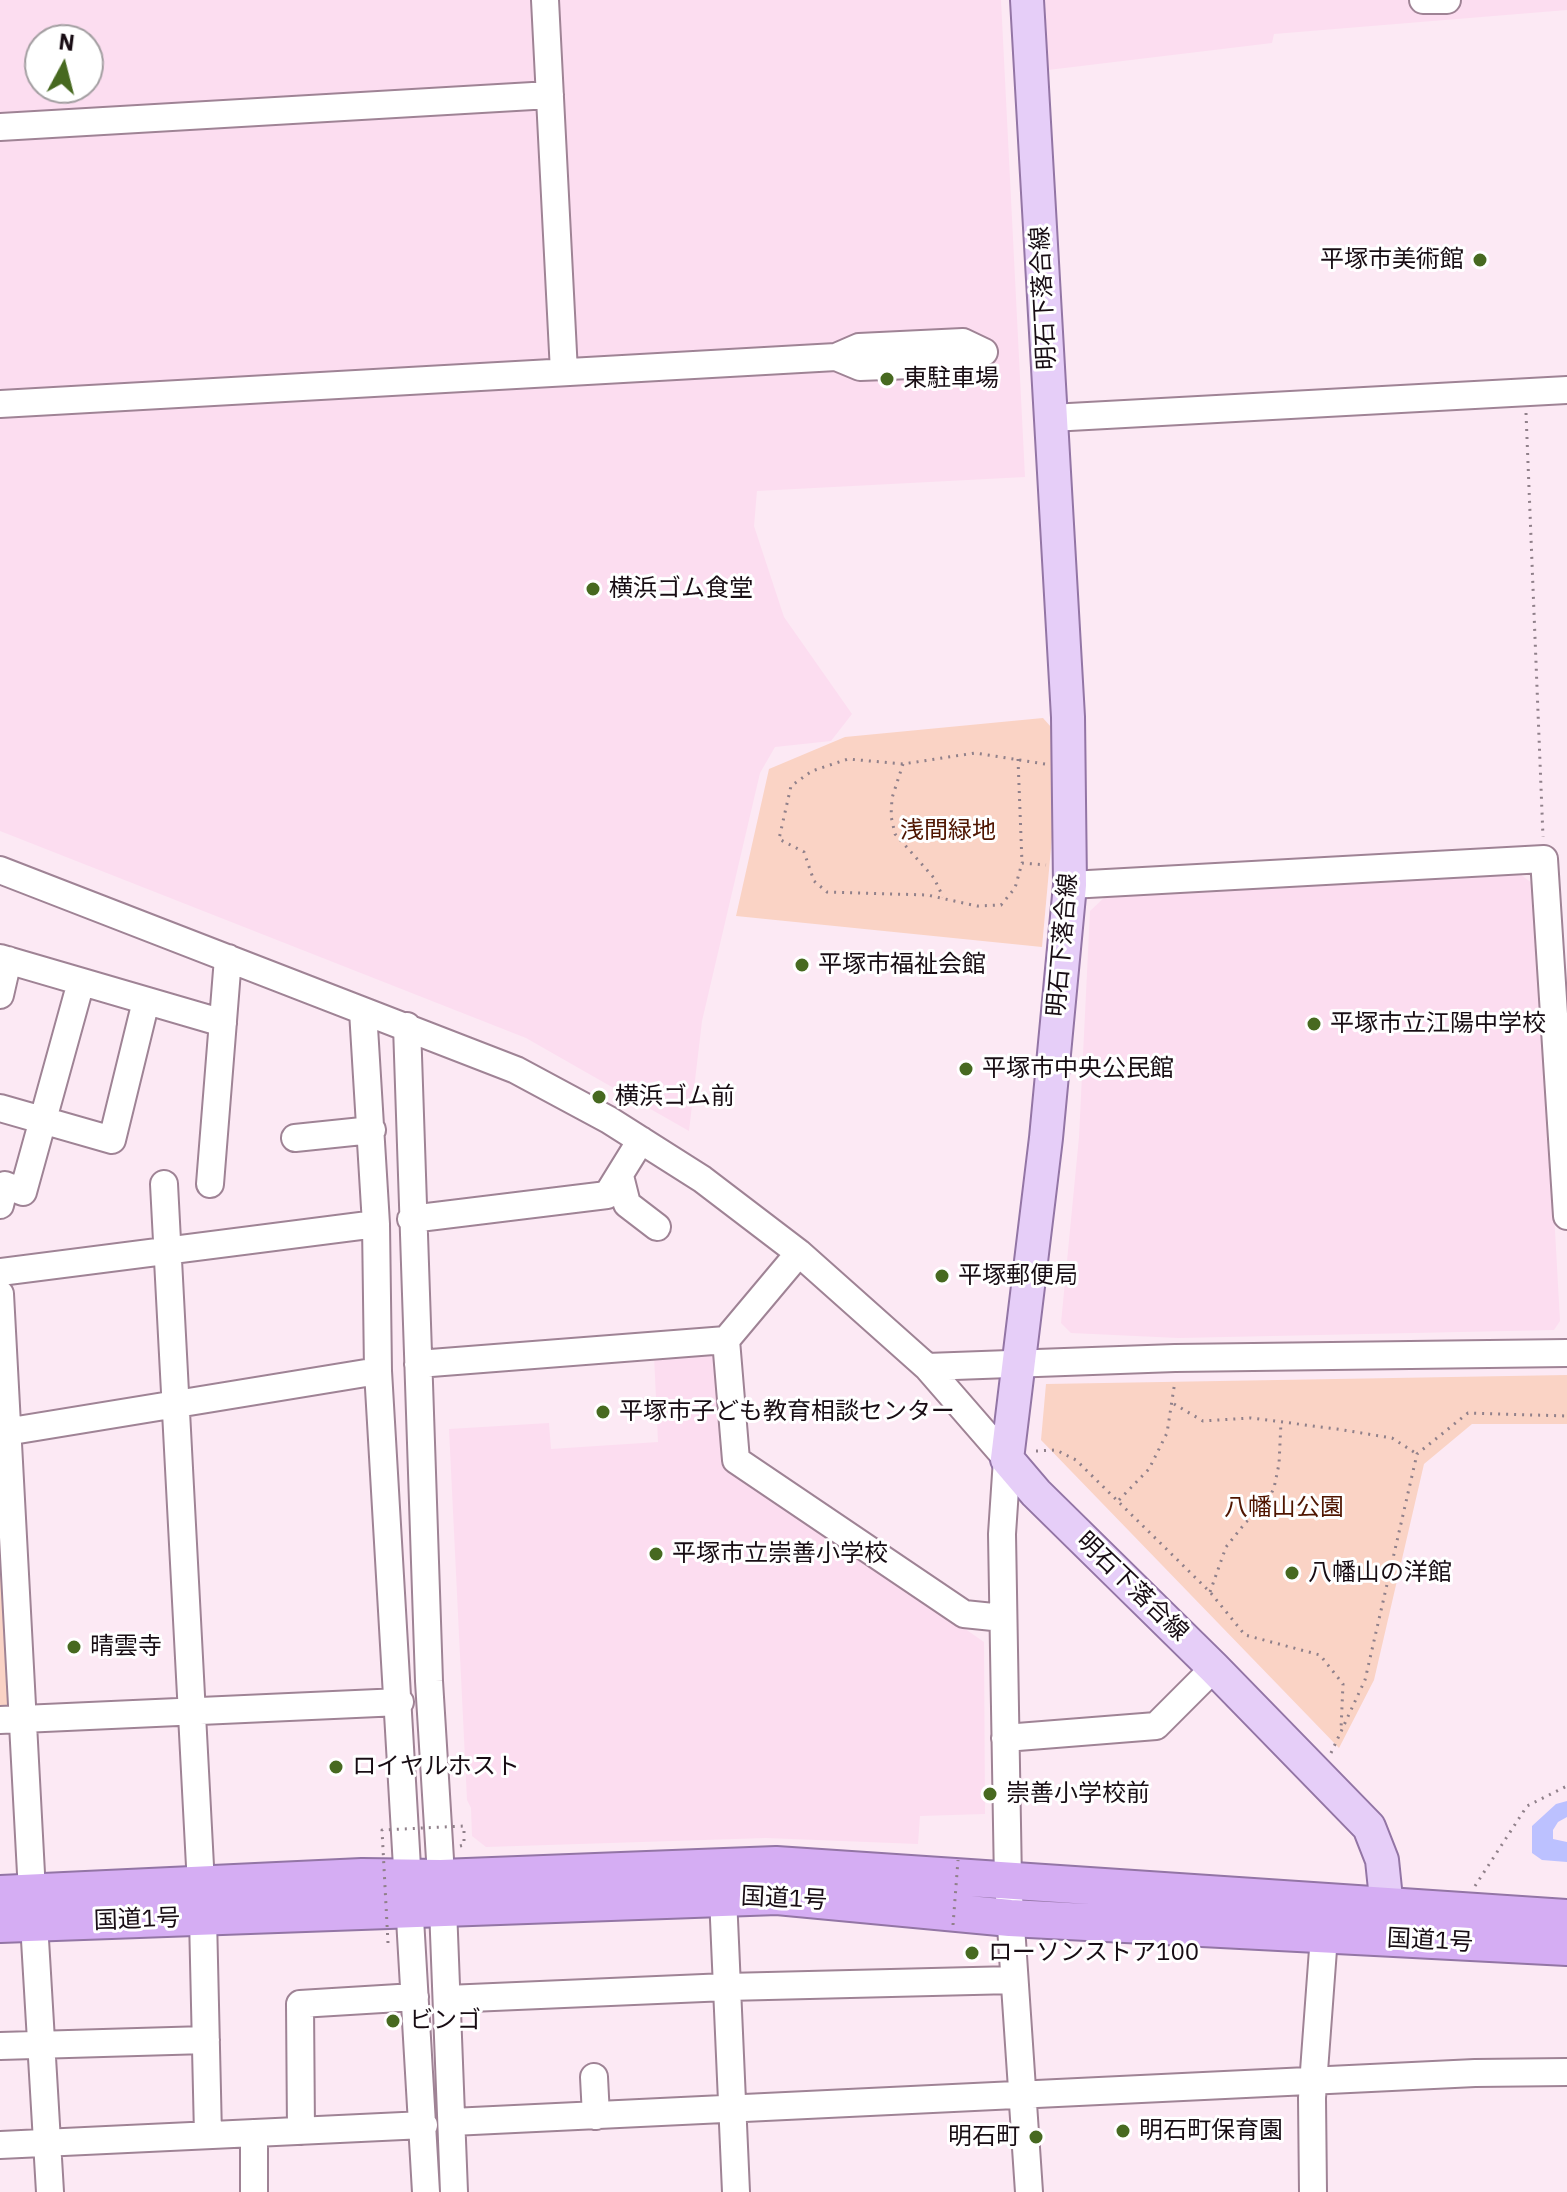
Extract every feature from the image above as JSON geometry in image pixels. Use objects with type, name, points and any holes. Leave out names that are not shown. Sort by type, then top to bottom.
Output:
[{"type":"highway","name":"国道1号","points":[[16,1908],[425,1893],[776,1865],[1386,1909],[1567,1918]]},
{"type":"highway","name":"国道1号","points":[[425,1893],[777,1896],[1010,1918],[1553,1946]]},
{"type":"highway","points":[[1238,1898],[1269,1914],[1309,1916],[1319,1925],[1324,1936]]},
{"type":"main road","name":"明石下落合線","points":[[1027,0],[1068,717],[1062,875],[1020,1362],[1022,1455],[1036,1493],[1214,1668],[1369,1827],[1382,1860],[1386,1909]]},
{"type":"main road","points":[[1386,1909],[1388,1918],[1395,1924],[1464,1928],[1553,1946]]},
{"type":"street","points":[[545,0],[564,372]]},
{"type":"street","points":[[1423,0],[1447,0]]},
{"type":"street","points":[[0,127],[550,95]]},
{"type":"street","points":[[0,404],[836,357]]},
{"type":"street","points":[[1051,418],[1567,390]]},
{"type":"street","points":[[1062,875],[1544,859],[1560,1012],[1567,1216]]},
{"type":"street","points":[[0,870],[516,1070],[641,1140],[702,1179],[799,1253],[1022,1455],[1003,1618],[1008,1882],[1029,2192]]},
{"type":"street","points":[[210,1184],[228,958]]},
{"type":"street","points":[[0,995],[4,959],[223,1023]]},
{"type":"street","points":[[0,1205],[5,1185],[23,1192],[81,982]]},
{"type":"street","points":[[0,1108],[112,1140],[146,1001]]},
{"type":"street","points":[[363,1011],[376,1224],[378,1371],[400,1702],[425,1893],[447,1999],[454,2192]]},
{"type":"street","points":[[407,1026],[411,1219],[429,1681],[425,1893],[415,1997],[426,2192]]},
{"type":"street","points":[[295,1138],[372,1130]]},
{"type":"street","points":[[411,1219],[607,1195],[641,1140]]},
{"type":"street","points":[[620,1176],[627,1204],[657,1227]]},
{"type":"street","points":[[164,1184],[202,1902],[208,2135]]},
{"type":"street","points":[[0,1272],[376,1224]]},
{"type":"street","points":[[799,1253],[726,1340],[736,1460],[964,1614],[1003,1618]]},
{"type":"street","points":[[0,1294],[16,1908],[41,2045],[50,2192]]},
{"type":"street","points":[[418,1364],[726,1340]]},
{"type":"street","points":[[927,1367],[1175,1358],[1567,1353]]},
{"type":"street","points":[[4,1432],[378,1371]]},
{"type":"street","points":[[1005,1738],[1156,1726],[1214,1668]]},
{"type":"street","points":[[11,1719],[400,1702]]},
{"type":"street","points":[[723,1897],[736,2192]]},
{"type":"street","points":[[1313,2192],[1313,2083],[1324,1936]]},
{"type":"street","points":[[447,1999],[727,1987],[1014,1980]]},
{"type":"street","points":[[301,2131],[300,2004],[415,1997]]},
{"type":"street","points":[[0,2046],[206,2040]]},
{"type":"street","points":[[452,2122],[1475,2073],[1567,2072]]},
{"type":"street","points":[[594,2077],[596,2116]]},
{"type":"street","points":[[0,2145],[424,2125]]},
{"type":"street","points":[[254,2133],[254,2192]]},
{"type":"path","points":[[1525,401],[1544,859]]},
{"type":"path","points":[[1018,758],[1022,863],[1015,888],[1001,905],[977,906],[944,898],[827,892],[814,881],[804,852],[779,839],[791,786],[812,771],[848,759],[903,764],[975,753],[1018,758],[1057,766]]},
{"type":"path","points":[[903,764],[892,798],[891,816],[895,834],[912,857],[934,878],[944,898]]},
{"type":"path","points":[[1022,863],[1062,875]]},
{"type":"path","points":[[1119,1500],[1149,1469],[1167,1433],[1174,1404],[1175,1358]]},
{"type":"path","points":[[1174,1404],[1203,1421],[1251,1418],[1392,1438],[1417,1454]]},
{"type":"path","points":[[1331,1753],[1365,1680],[1417,1454],[1468,1413],[1567,1416]]},
{"type":"path","points":[[1210,1592],[1226,1547],[1246,1522],[1264,1508],[1274,1488],[1279,1464],[1281,1422]]},
{"type":"path","points":[[1022,1455],[1056,1450],[1076,1460],[1210,1592],[1245,1635],[1320,1655],[1343,1684],[1341,1733]]},
{"type":"path","points":[[1475,1888],[1527,1806],[1567,1786]]},
{"type":"path","points":[[388,1943],[382,1830],[464,1826]]},
{"type":"path","points":[[953,1925],[958,1860]]},
{"type":"shaded area","points":[[0,0],[1001,0],[1025,477],[757,491],[754,526],[784,617],[852,714],[831,741],[775,747],[760,773],[702,1021],[689,1131],[526,1038],[0,831]]},
{"type":"shaded area","points":[[1045,0],[1567,0],[1567,10],[1274,34],[1272,43],[1048,70]]},
{"type":"shaded area","name":"平塚市立江陽中学校","points":[[1517,872],[1536,886],[1560,1321],[1554,1330],[1178,1338],[1071,1333],[1061,1323],[1079,1137],[1090,911],[1107,895]]},
{"type":"shaded area","name":"平塚市立崇善小学校","points":[[721,1353],[729,1465],[984,1642],[985,1814],[920,1816],[918,1844],[766,1838],[486,1847],[472,1836],[471,1808],[467,1800],[449,1429],[549,1423],[551,1449],[658,1442],[654,1355]]},
{"type":"green space","name":"浅間緑地","points":[[1043,718],[1051,727],[1053,826],[1042,947],[736,916],[769,769],[845,737]]},
{"type":"green space","name":"八幡山公園","points":[[1567,1375],[1567,1424],[1472,1424],[1424,1464],[1374,1680],[1339,1748],[1041,1440],[1046,1384]]},
{"type":"green space","points":[[0,1440],[12,1712],[0,1713]]},
{"type":"water","points":[[1567,1801],[1567,1817],[1558,1822],[1553,1830],[1553,1839],[1567,1842],[1567,1862],[1542,1860],[1532,1853],[1532,1826],[1556,1804]]},
{"type":"place","name":"平塚市美術館","points":[[1480,260]]},
{"type":"place","name":"東駐車場","points":[[887,379]]},
{"type":"place","name":"横浜ゴム食堂","points":[[593,589]]},
{"type":"place","name":"平塚市福祉会館","points":[[802,965]]},
{"type":"place","name":"平塚市立江陽中学校","points":[[1314,1024]]},
{"type":"place","name":"平塚市中央公民館","points":[[966,1069]]},
{"type":"place","name":"横浜ゴム前","points":[[599,1097]]},
{"type":"place","name":"平塚郵便局","points":[[942,1276]]},
{"type":"place","name":"平塚市子ども教育相談センター","points":[[603,1412]]},
{"type":"place","name":"平塚市立崇善小学校","points":[[656,1554]]},
{"type":"place","name":"八幡山の洋館","points":[[1292,1573]]},
{"type":"place","name":"晴雲寺","points":[[74,1647]]},
{"type":"place","name":"ロイヤルホスト","points":[[336,1767]]},
{"type":"place","name":"崇善小学校前","points":[[990,1794]]},
{"type":"place","name":"ローソンストア100","points":[[972,1953]]},
{"type":"place","name":"ビンゴ","points":[[393,2021]]},
{"type":"place","name":"明石町保育園","points":[[1123,2131]]},
{"type":"place","name":"明石町","points":[[1036,2137]]}]
